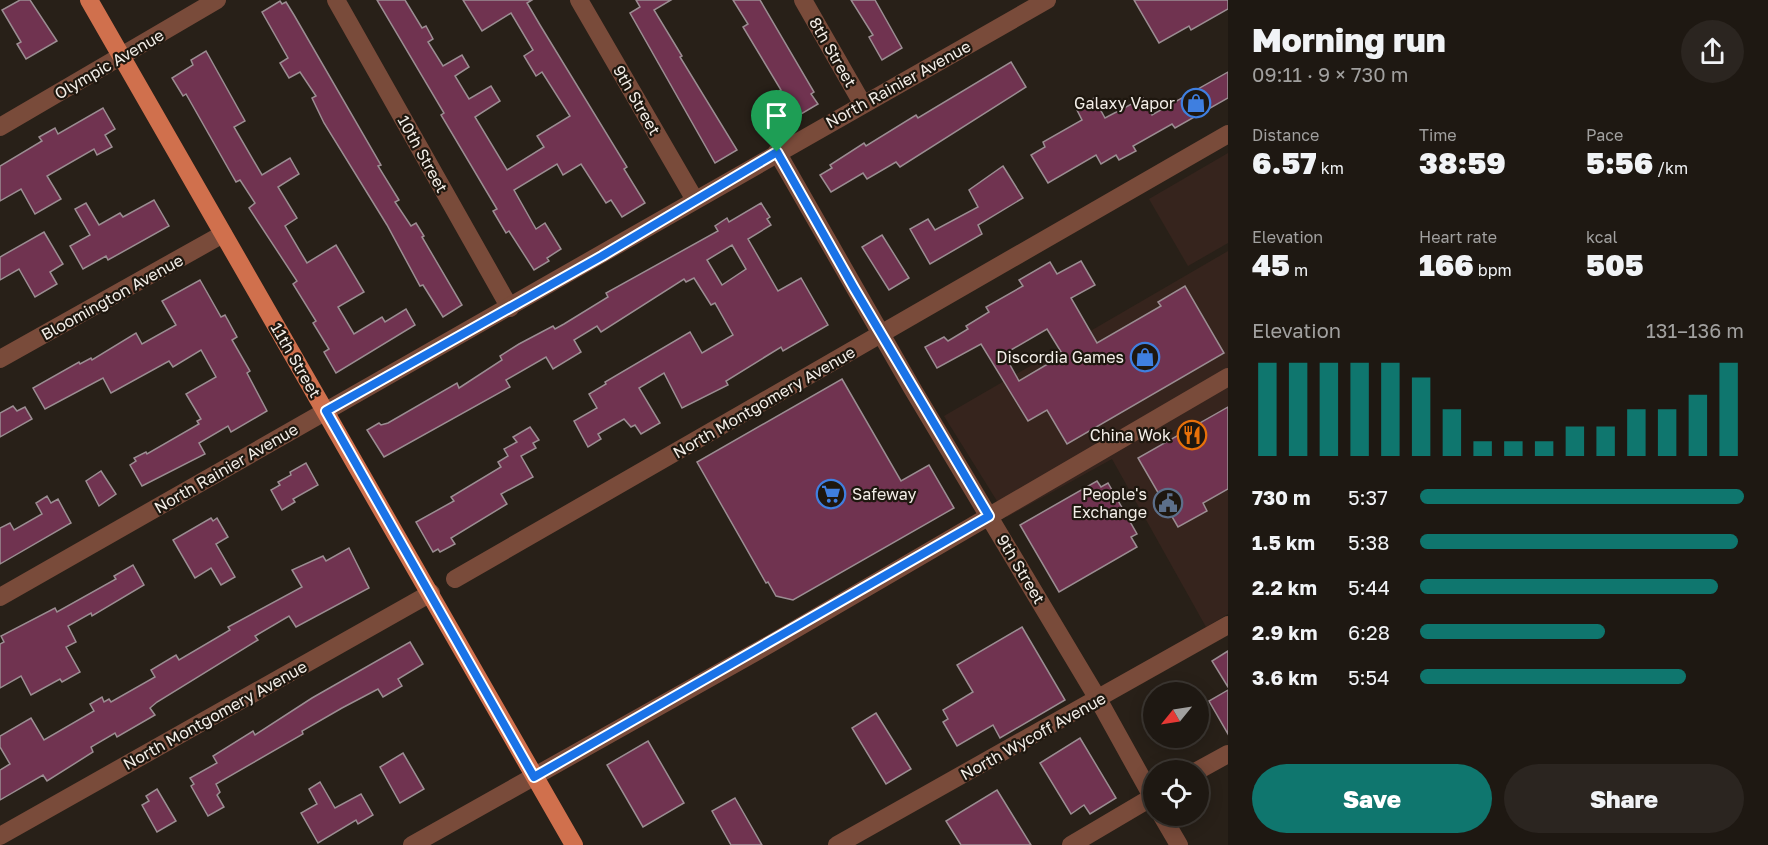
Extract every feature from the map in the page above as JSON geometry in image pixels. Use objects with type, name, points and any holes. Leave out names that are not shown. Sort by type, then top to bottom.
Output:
[{"type":"main road","name":"11th Street","points":[[89,0],[574,845]]},
{"type":"street","name":"Olympic Avenue","points":[[0,127],[217,0]]},
{"type":"street","name":"10th Street","points":[[336,0],[510,308]]},
{"type":"street","name":"9th Street","points":[[579,0],[695,200]]},
{"type":"street","name":"8th Street","points":[[803,0],[862,103]]},
{"type":"street","name":"North Rainier Avenue","points":[[0,597],[510,308],[862,103],[1045,1]]},
{"type":"street","name":"North Montgomery Avenue","points":[[455,579],[1228,134]]},
{"type":"street","name":"9th Street","points":[[777,152],[881,335],[1098,699],[1143,780]]},
{"type":"street","name":"Bloomington Avenue","points":[[0,359],[223,234]]},
{"type":"street","points":[[412,845],[989,516],[1228,376]]},
{"type":"street","name":"North Montgomery Avenue","points":[[0,836],[431,593]]},
{"type":"street","name":"North Wycoff Avenue","points":[[837,845],[1228,625]]},
{"type":"street","points":[[1209,764],[1228,754]]},
{"type":"street","points":[[1071,845],[1143,804]]},
{"type":"street","points":[[1168,826],[1179,845]]},
{"type":"shaded area","points":[[1228,153],[1228,243],[1188,266],[1149,199]]},
{"type":"shaded area","points":[[1228,251],[1228,614],[1206,627],[1112,459],[1007,517],[944,416]]},
{"type":"building","points":[[20,0],[30,0],[57,41],[26,59],[17,44],[21,42],[2,10]]},
{"type":"building","points":[[377,0],[405,0],[422,28],[426,26],[433,39],[428,42],[443,66],[462,55],[469,67],[455,76],[469,99],[491,86],[500,101],[475,117],[507,170],[544,147],[537,136],[570,116],[542,72],[536,76],[524,56],[533,50],[511,13],[482,31],[463,0],[532,0],[527,3],[627,167],[624,169],[645,203],[622,217],[611,200],[606,203],[581,164],[563,175],[557,164],[514,190],[536,229],[545,223],[561,249],[547,258],[549,261],[534,270],[509,231],[506,233],[493,211],[497,209],[441,115],[444,113]]},
{"type":"building","points":[[636,0],[671,0],[654,10],[737,150],[715,163],[630,13],[640,7]]},
{"type":"building","points":[[733,0],[760,0],[814,92],[811,94],[818,104],[796,117],[789,104],[767,117],[759,104],[781,90],[743,27],[748,24]]},
{"type":"building","points":[[851,0],[875,0],[902,48],[882,60],[869,37],[873,35]]},
{"type":"building","points":[[1134,0],[1228,0],[1228,9],[1191,30],[1189,26],[1159,43]]},
{"type":"building","points":[[280,1],[282,4],[286,2],[294,15],[381,165],[378,166],[399,200],[395,202],[411,226],[416,223],[462,305],[443,317],[423,285],[420,286],[387,225],[324,123],[312,98],[316,96],[300,72],[289,78],[280,63],[288,58],[262,12]]},
{"type":"building","points":[[206,51],[245,121],[234,127],[262,175],[290,158],[299,174],[278,187],[297,218],[285,226],[307,263],[336,245],[364,292],[338,307],[354,334],[382,317],[385,322],[406,309],[415,325],[336,373],[324,352],[329,349],[313,323],[316,321],[293,284],[297,281],[249,208],[255,203],[240,180],[236,182],[186,94],[183,96],[172,78],[193,65],[191,60]]},
{"type":"building","points":[[1011,62],[1026,87],[900,167],[896,162],[867,179],[863,173],[831,192],[820,175],[832,168],[830,165],[864,143],[866,146],[916,115],[918,118]]},
{"type":"building","points":[[1228,72],[1228,98],[1175,128],[1172,124],[1133,146],[1136,151],[1119,160],[1116,155],[1101,164],[1096,155],[1048,183],[1031,155],[1045,147],[1043,142],[1082,120],[1076,108],[1094,98],[1105,118],[1143,98],[1152,115]]},
{"type":"building","points":[[103,108],[115,129],[105,135],[112,147],[97,155],[94,149],[47,176],[61,199],[35,214],[21,189],[0,201],[0,166],[42,141],[39,137],[55,128],[58,134]]},
{"type":"building","points":[[1003,166],[1023,198],[978,225],[982,234],[930,264],[910,229],[928,219],[935,230],[978,207],[969,190]]},
{"type":"building","points":[[154,200],[169,226],[108,260],[106,256],[83,269],[70,246],[90,235],[75,209],[86,203],[99,225],[120,213],[123,217]]},
{"type":"building","points":[[761,203],[770,217],[767,219],[771,225],[748,239],[778,291],[801,278],[828,325],[783,351],[781,347],[726,381],[728,385],[682,408],[664,373],[639,388],[660,423],[641,434],[635,425],[631,427],[624,419],[598,434],[601,439],[588,447],[574,421],[597,408],[589,394],[606,384],[605,382],[690,332],[702,353],[733,335],[715,303],[711,305],[694,278],[686,282],[684,279],[601,332],[597,326],[574,340],[581,352],[553,369],[546,357],[506,380],[510,387],[384,457],[367,430],[379,423],[381,425],[388,423],[457,383],[459,388],[502,360],[500,356],[519,344],[553,326],[555,329],[564,324],[608,297],[606,293],[718,231],[715,226],[727,218],[729,222]],"holes":[[[732,245],[746,269],[722,285],[707,260]]]},
{"type":"building","points":[[44,232],[63,264],[50,272],[57,284],[35,297],[19,269],[0,280],[0,257]]},
{"type":"building","points":[[882,235],[909,278],[889,290],[862,247]]},
{"type":"building","points":[[1081,261],[1095,285],[1071,298],[1097,343],[1161,306],[1158,302],[1185,286],[1224,353],[1067,444],[1047,410],[1028,421],[981,344],[937,368],[925,347],[944,337],[948,341],[968,329],[966,326],[989,312],[986,307],[1023,286],[1019,280],[1050,262],[1057,274]],"holes":[[[1047,329],[1063,355],[1019,381],[1004,354]]]},
{"type":"building","points":[[200,280],[221,317],[225,315],[237,337],[232,340],[250,371],[247,373],[267,411],[231,432],[228,426],[199,443],[205,454],[142,486],[130,465],[136,461],[134,458],[146,452],[147,454],[199,424],[197,421],[201,419],[186,394],[216,377],[201,350],[173,367],[169,361],[111,393],[103,378],[45,409],[33,388],[79,362],[80,364],[91,358],[92,360],[136,333],[142,344],[176,325],[162,301]]},
{"type":"building","name":"Safeway","points":[[842,379],[901,481],[929,465],[954,508],[793,600],[776,596],[768,582],[766,583],[697,462]]},
{"type":"building","points":[[13,406],[17,411],[25,407],[32,419],[0,437],[0,413]]},
{"type":"building","points":[[1228,407],[1228,489],[1203,503],[1207,511],[1178,527],[1138,458]]},
{"type":"building","points":[[530,427],[539,440],[533,443],[536,448],[521,456],[533,477],[501,494],[507,504],[451,538],[455,544],[440,552],[438,549],[433,552],[416,522],[454,501],[451,497],[501,467],[498,462],[508,456],[504,449],[517,442],[513,437]]},
{"type":"building","points":[[306,463],[318,485],[293,499],[295,502],[282,510],[271,490],[280,485],[278,482],[291,475],[290,472]]},
{"type":"building","points":[[101,471],[116,494],[99,506],[86,481]]},
{"type":"building","points":[[1097,481],[1101,487],[1108,483],[1137,534],[1131,537],[1137,547],[1059,592],[1020,525]]},
{"type":"building","points":[[47,496],[51,503],[58,499],[71,523],[0,564],[0,528],[10,523],[14,530],[42,514],[36,503]]},
{"type":"building","points":[[211,518],[213,521],[217,518],[228,537],[216,544],[235,577],[221,585],[211,568],[195,578],[173,540]]},
{"type":"building","points":[[349,548],[369,588],[296,627],[289,616],[255,636],[258,640],[157,702],[150,708],[155,715],[117,737],[115,733],[91,747],[93,752],[47,781],[43,775],[0,800],[0,770],[10,764],[0,747],[0,736],[31,718],[44,740],[94,711],[90,704],[102,697],[104,702],[109,699],[111,702],[155,677],[151,670],[176,655],[179,660],[230,630],[228,627],[302,587],[292,570],[323,556],[326,561]]},
{"type":"building","points":[[133,565],[144,585],[92,616],[91,613],[68,626],[76,642],[66,647],[80,672],[62,682],[60,679],[31,695],[21,676],[0,688],[0,644],[4,642],[1,636],[55,608],[57,612],[116,579],[114,576]]},
{"type":"building","points":[[1022,627],[1065,700],[1000,738],[993,725],[957,746],[943,722],[948,719],[943,710],[973,692],[957,665]]},
{"type":"building","points":[[410,642],[423,664],[398,679],[402,686],[383,697],[378,689],[302,731],[303,734],[216,784],[220,792],[217,795],[224,807],[208,816],[191,786],[194,784],[190,778],[217,763],[213,756],[253,731],[255,735],[312,698]]},
{"type":"building","points":[[1228,651],[1228,687],[1212,661]]},
{"type":"building","points":[[1228,690],[1228,734],[1209,701]]},
{"type":"building","points":[[876,713],[911,769],[886,784],[852,728]]},
{"type":"building","points":[[1080,738],[1116,798],[1090,814],[1084,805],[1071,814],[1040,763]]},
{"type":"building","points":[[648,741],[684,803],[643,827],[607,765]]},
{"type":"building","points":[[403,753],[424,789],[400,803],[380,767]]},
{"type":"building","points":[[320,782],[335,808],[361,794],[373,815],[358,824],[356,820],[318,843],[301,813],[317,804],[309,789]]},
{"type":"building","points":[[157,789],[176,821],[157,832],[142,805],[149,801],[146,796]]},
{"type":"building","points":[[997,790],[1031,845],[961,845],[946,821]]},
{"type":"building","points":[[735,798],[762,845],[731,845],[712,811]]},
{"type":"place","name":"Galaxy Vapor","points":[[1196,103]]},
{"type":"place","name":"Discordia Games","points":[[1145,357]]},
{"type":"place","name":"China Wok","points":[[1192,435]]},
{"type":"place","name":"Safeway","points":[[831,494]]},
{"type":"place","name":"People's Exchange","points":[[1168,503]]},
{"type":"route","points":[[777,152],[826,241],[989,516],[770,644],[534,777],[326,411],[602,256],[777,152]]}]
